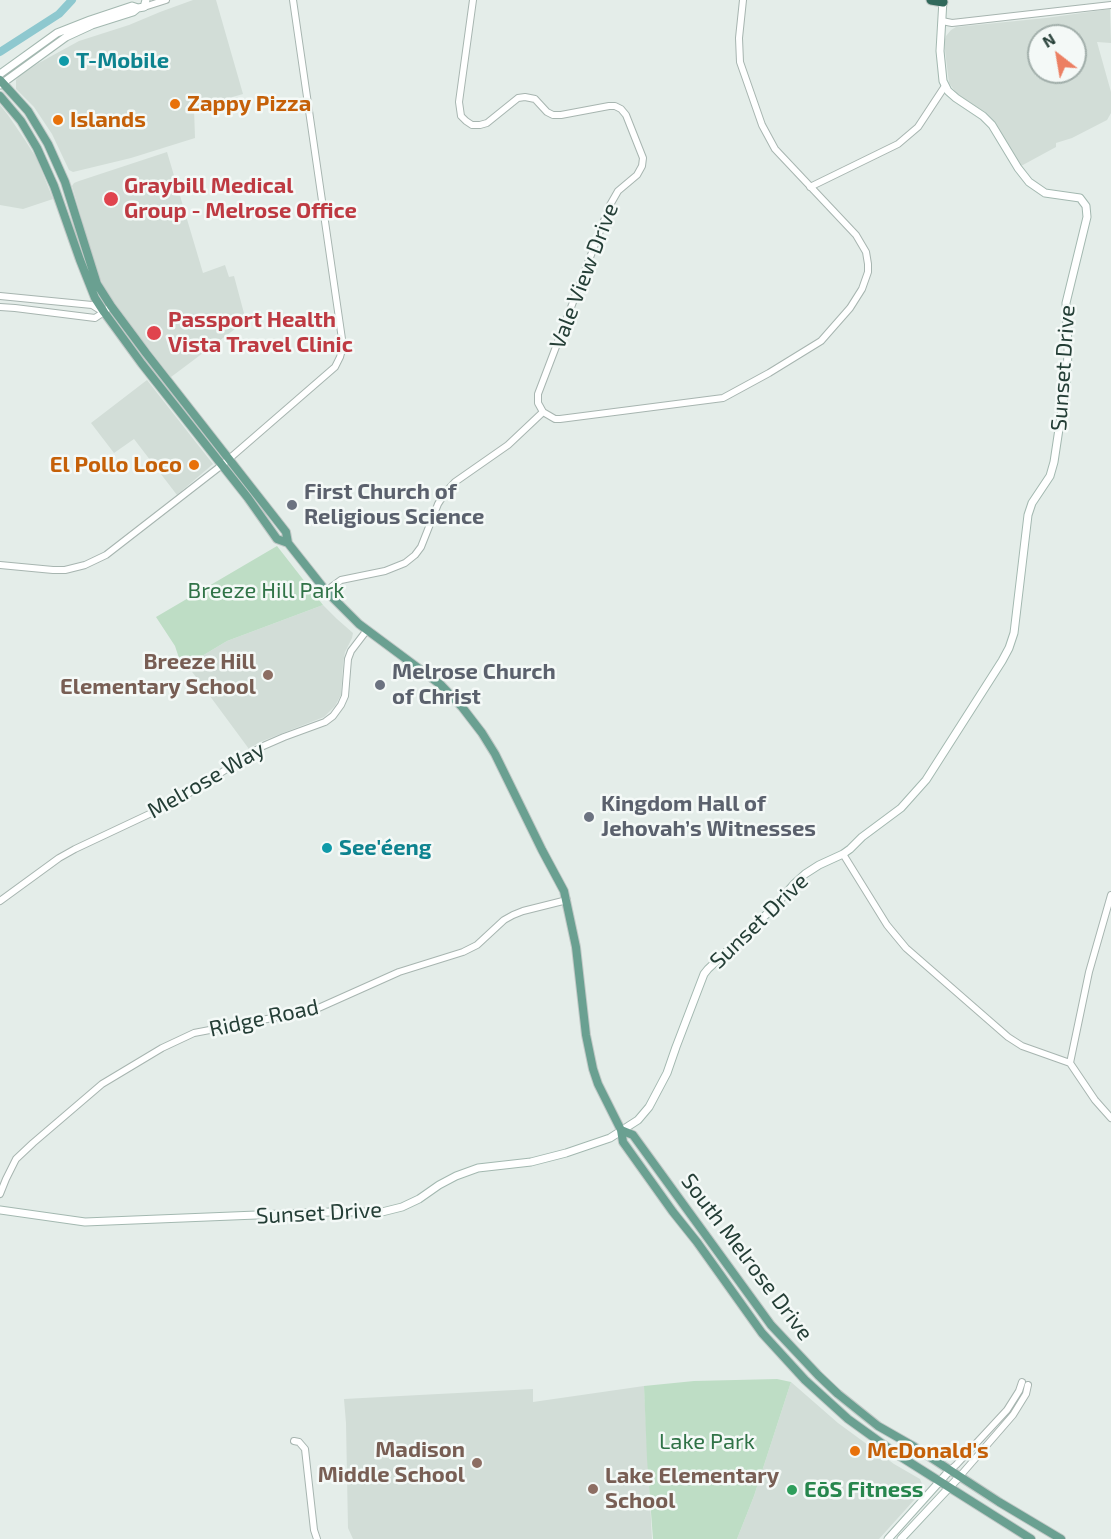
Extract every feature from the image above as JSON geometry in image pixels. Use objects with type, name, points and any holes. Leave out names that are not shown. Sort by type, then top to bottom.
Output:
[{"type":"highway","points":[[931,0],[943,1]]},
{"type":"main road","points":[[136,0],[143,5]]},
{"type":"main road","points":[[943,1],[940,51],[945,86]]},
{"type":"main road","points":[[0,74],[57,33],[132,6],[143,5]]},
{"type":"main road","points":[[1,83],[75,32],[133,12],[143,5]]},
{"type":"main road","name":"South Melrose Drive","points":[[1,83],[28,111],[48,144],[65,182],[97,284],[111,306],[286,532],[288,543]]},
{"type":"main road","name":"Sunset Drive","points":[[0,1210],[85,1222],[382,1212],[402,1207],[456,1176],[478,1168],[531,1162],[610,1138],[638,1120],[649,1107],[667,1073],[704,974],[708,969],[771,910],[805,874],[843,854],[901,808],[926,780],[1009,648],[1016,620],[1028,515],[1032,503],[1050,476],[1054,462],[1067,376],[1066,303],[1087,217],[1086,206],[1080,198],[1045,194],[1029,182],[992,125],[977,111],[956,98],[945,86]]},
{"type":"main road","name":"South Melrose Drive","points":[[0,96],[21,121],[37,148],[54,186],[92,290],[104,312],[142,364],[277,538],[288,543],[326,591],[348,614],[441,685],[462,707],[495,754],[567,900],[576,947],[586,1035],[593,1069],[604,1098],[621,1130],[623,1142],[673,1212],[762,1333],[805,1380],[855,1424],[898,1455],[1031,1539]]},
{"type":"main road","name":"South Melrose Drive","points":[[621,1130],[633,1135],[771,1325],[818,1375],[875,1424],[1061,1539]]},
{"type":"main road","points":[[711,1261],[719,1255]]},
{"type":"main road","points":[[855,1424],[858,1422],[865,1426],[875,1424]]},
{"type":"main road","points":[[888,1539],[950,1470]]},
{"type":"main road","points":[[902,1539],[960,1476]]},
{"type":"street","points":[[143,5],[166,0]]},
{"type":"street","points":[[0,565],[65,570],[85,565],[106,555],[222,465],[335,368],[343,346],[293,0]]},
{"type":"street","name":"Vale View Drive","points":[[473,0],[459,102],[461,116],[466,121],[480,126],[518,98],[525,97],[535,99],[553,115],[615,106],[626,115],[643,158],[637,175],[618,191],[608,208],[538,394],[538,403],[543,412]]},
{"type":"street","points":[[326,591],[341,580],[385,571],[405,563],[415,555],[421,547],[444,493],[455,482],[508,444],[543,412],[555,419],[560,419],[723,398],[746,387],[812,347],[830,332],[850,308],[862,289],[868,273],[866,252],[856,235],[775,150],[762,125],[740,62],[743,0]]},
{"type":"street","points":[[942,21],[952,23],[1111,6]]},
{"type":"street","points":[[810,187],[898,144],[918,127],[945,86]]},
{"type":"street","points":[[0,296],[92,305],[104,312]]},
{"type":"street","points":[[0,308],[95,318],[111,306]]},
{"type":"street","name":"Melrose Way","points":[[0,901],[75,849],[177,801],[261,747],[325,722],[341,705],[345,696],[348,659],[351,651],[367,630]]},
{"type":"street","points":[[843,854],[887,925],[906,948],[1008,1037],[1022,1046],[1070,1063],[1095,1100],[1111,1118]]},
{"type":"street","points":[[1070,1063],[1089,972],[1111,895]]},
{"type":"street","name":"Ridge Road","points":[[0,1194],[16,1159],[33,1143],[102,1083],[170,1044],[194,1033],[314,1010],[399,972],[463,952],[477,945],[504,920],[516,914],[567,900]]},
{"type":"street","points":[[950,1470],[1007,1410],[1025,1384],[1026,1394],[1013,1415],[960,1476]]},
{"type":"street","points":[[294,1441],[299,1442],[305,1449],[317,1539]]},
{"type":"shaded area","points":[[193,0],[216,0],[243,94],[194,108],[195,138],[131,158],[73,172],[69,170],[52,134],[34,107],[16,89],[16,80],[37,64],[79,41],[129,25]]},
{"type":"shaded area","points":[[1110,9],[1111,43],[1097,42],[1111,92],[1111,113],[1107,120],[1072,138],[1056,143],[1056,147],[1021,166],[994,121],[985,112],[957,94],[949,83],[944,42],[946,36],[956,27]]},
{"type":"shaded area","points":[[0,105],[37,159],[53,199],[23,209],[0,205]]},
{"type":"shaded area","points":[[167,152],[203,273],[225,265],[229,277],[234,276],[245,317],[243,323],[171,377],[117,308],[103,285],[83,229],[72,186],[79,181]]},
{"type":"shaded area","points":[[147,380],[213,464],[177,495],[134,439],[114,453],[91,423]]},
{"type":"shaded area","name":"Breeze Hill Elementary School","points":[[323,605],[353,633],[345,652],[341,695],[335,706],[324,717],[260,742],[249,749],[187,665],[227,641]]},
{"type":"shaded area","points":[[791,1382],[838,1423],[894,1464],[920,1479],[924,1489],[879,1539],[737,1539],[754,1496]]},
{"type":"shaded area","points":[[644,1386],[652,1539],[353,1539],[348,1528],[344,1399],[533,1389],[533,1402]]},
{"type":"green space","name":"Breeze Hill Park","points":[[277,546],[323,605],[227,641],[187,665],[179,658],[175,646],[156,617]]},
{"type":"green space","name":"Lake Park","points":[[777,1379],[791,1382],[754,1496],[737,1539],[653,1539],[644,1386],[694,1381]]},
{"type":"waterway","points":[[0,52],[59,14],[72,0]]},
{"type":"place","name":"T-Mobile","points":[[64,61]]},
{"type":"place","name":"Zappy Pizza","points":[[175,104]]},
{"type":"place","name":"Islands","points":[[58,120]]},
{"type":"place","name":"Graybill Medical Group - Melrose Office","points":[[111,199]]},
{"type":"place","name":"Passport Health Vista Travel Clinic","points":[[154,333]]},
{"type":"place","name":"El Pollo Loco","points":[[194,465]]},
{"type":"place","name":"First Church of Religious Science","points":[[292,505]]},
{"type":"place","name":"Breeze Hill Elementary School","points":[[268,675]]},
{"type":"place","name":"Melrose Church of Christ","points":[[380,685]]},
{"type":"place","name":"Kingdom Hall of Jehovah’s Witnesses","points":[[589,817]]},
{"type":"place","name":"See'éeng","points":[[327,848]]},
{"type":"place","name":"McDonald's","points":[[855,1451]]},
{"type":"place","name":"Madison Middle School","points":[[477,1463]]},
{"type":"place","name":"Lake Elementary School","points":[[593,1489]]},
{"type":"place","name":"EōS Fitness","points":[[792,1490]]}]
